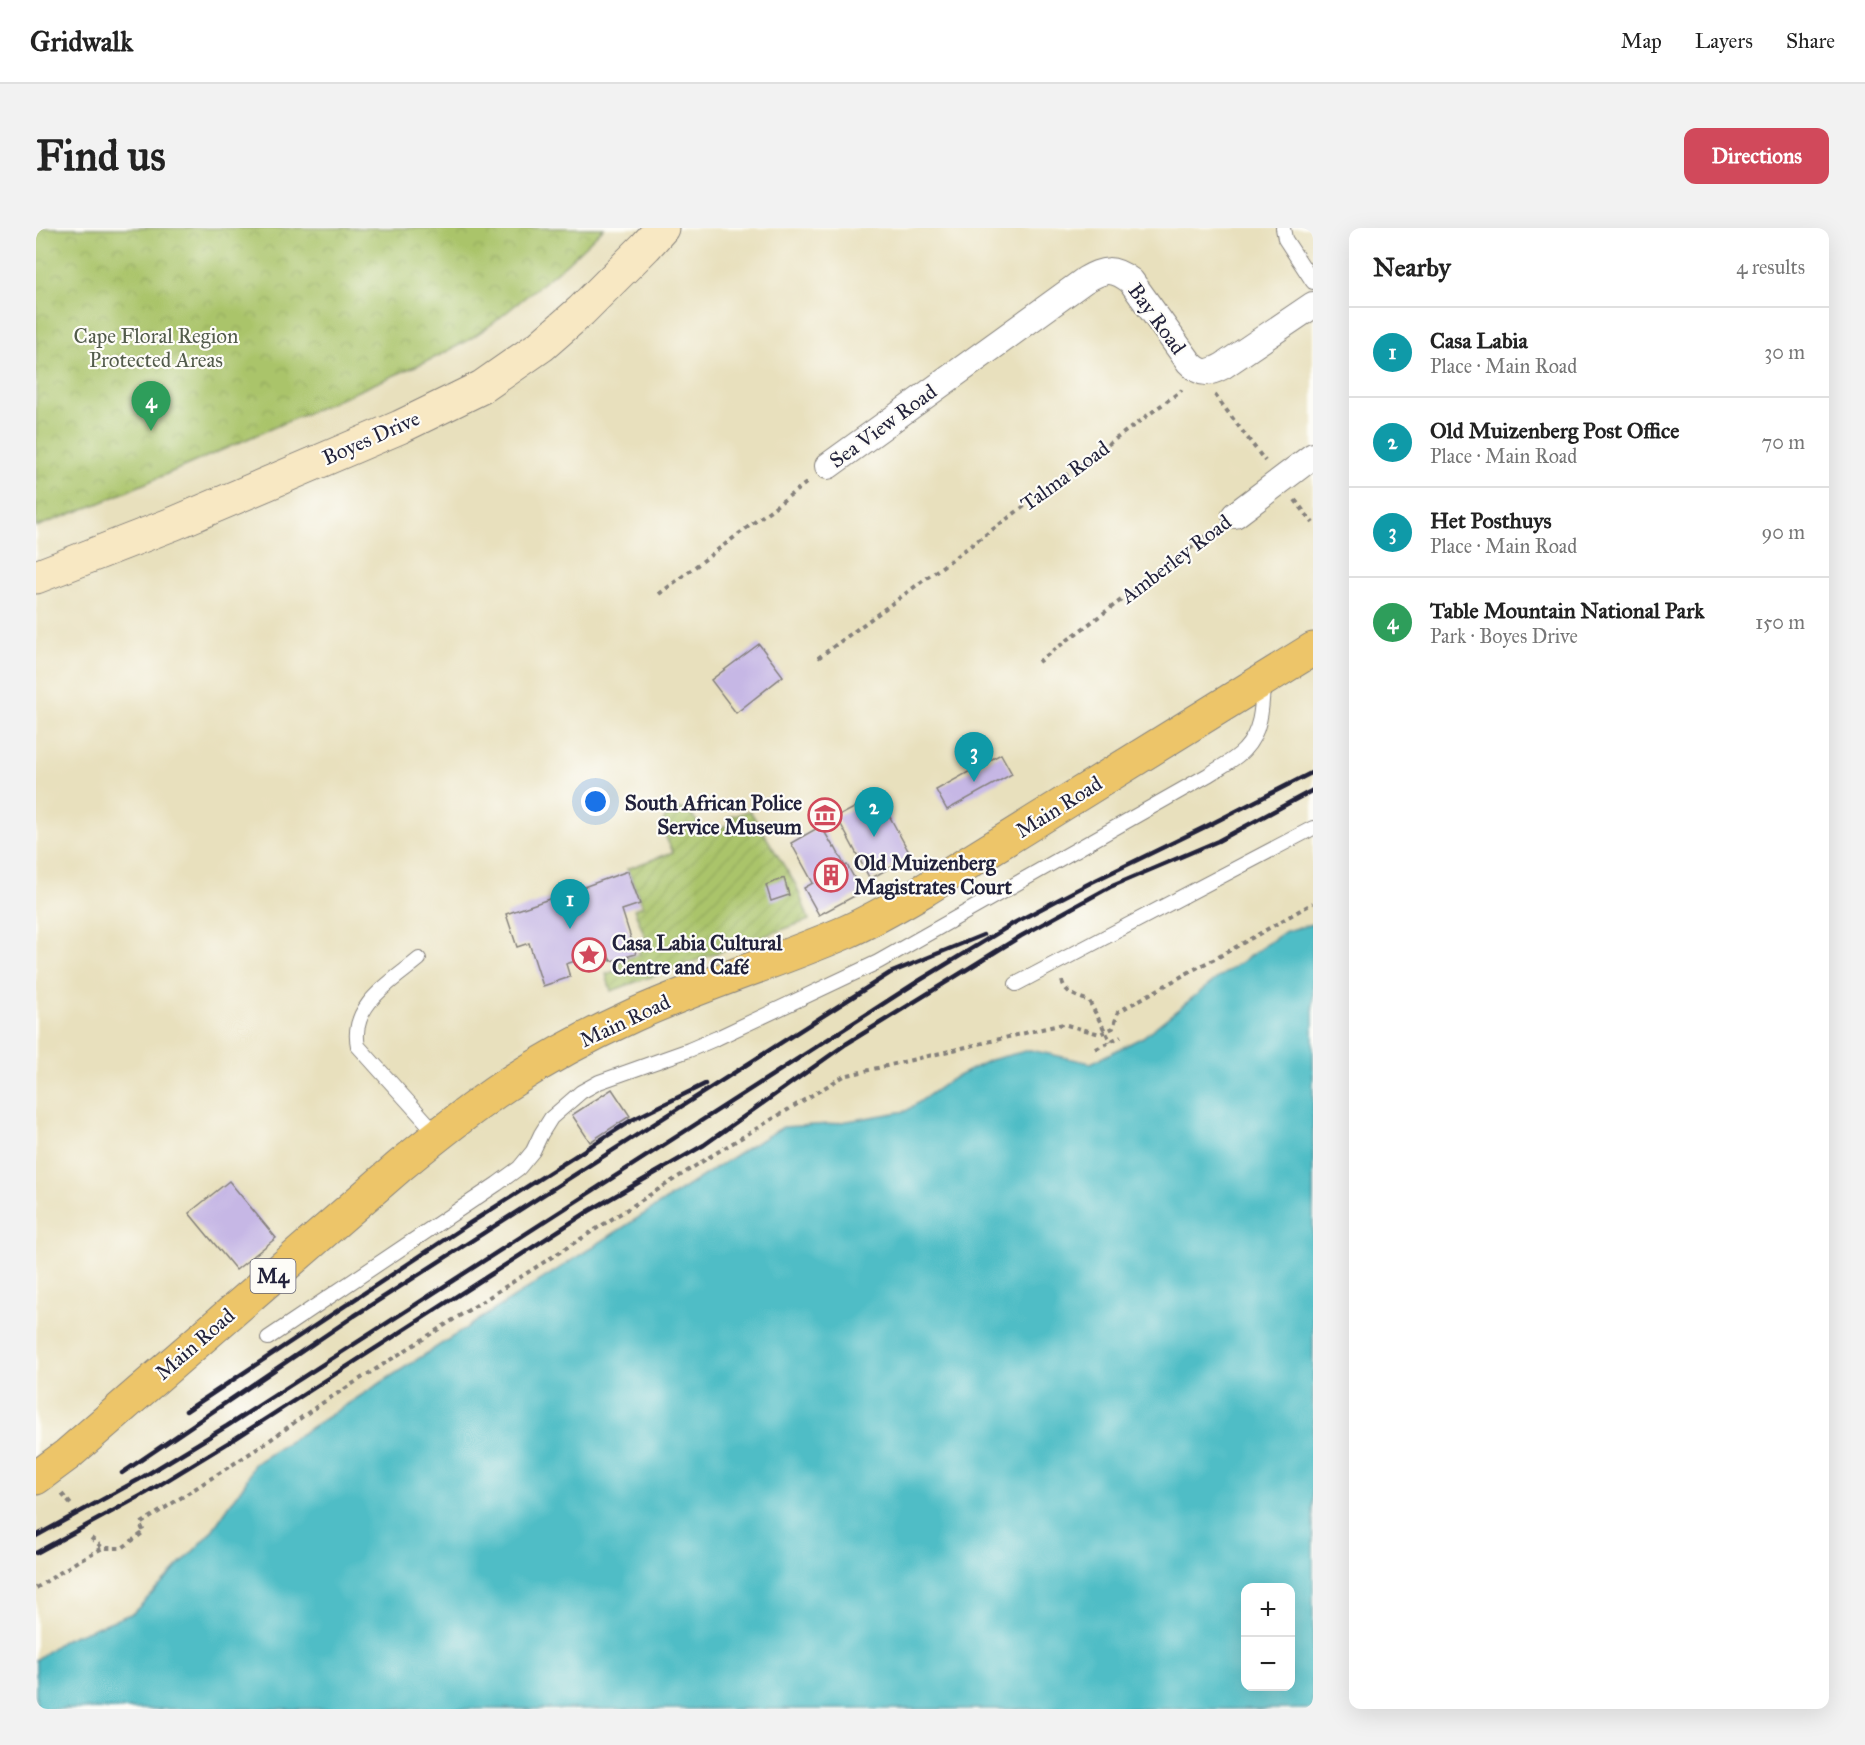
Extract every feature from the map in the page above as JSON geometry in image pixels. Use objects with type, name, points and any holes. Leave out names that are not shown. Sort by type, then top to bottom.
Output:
[{"type":"main road","name":"Boyes Drive","points":[[36,577],[186,519],[400,427],[482,387],[541,346],[581,311],[662,228]]},
{"type":"main road","name":"Main Road","points":[[42,1468],[401,1165],[506,1086],[546,1060],[600,1032],[697,988],[773,961],[847,931],[887,911],[1313,649]]},
{"type":"street","name":"Bay Road","points":[[1114,271],[1122,274],[1140,290],[1180,350],[1203,378]]},
{"type":"street","name":"Sea View Road","points":[[828,466],[1085,280],[1100,272],[1114,271]]},
{"type":"street","points":[[1203,378],[1313,305]]},
{"type":"street","name":"Amberley Road","points":[[1235,515],[1313,456]]},
{"type":"lane","points":[[1283,228],[1285,240],[1313,282]]},
{"type":"lane","points":[[268,1338],[519,1168],[533,1151],[551,1118],[581,1092],[598,1082],[717,1038],[878,962],[1208,775],[1243,751],[1252,740],[1261,714],[1263,680]]},
{"type":"lane","points":[[1016,984],[1313,828]]},
{"type":"lane","points":[[419,959],[365,1006],[360,1016],[356,1036],[358,1046],[438,1136]]},
{"type":"path","points":[[1203,378],[1271,470]]},
{"type":"path","name":"Talma Road","points":[[818,658],[1189,384],[1203,378]]},
{"type":"path","name":"Sea View Road","points":[[659,594],[828,466]]},
{"type":"path","points":[[1294,499],[1313,524]]},
{"type":"path","name":"Amberley Road","points":[[1038,662],[1235,515]]},
{"type":"path","points":[[36,1588],[81,1559],[103,1548],[122,1548],[144,1532],[140,1524],[316,1407],[711,1156],[844,1076],[1063,1024],[1100,1034],[1113,1028],[1118,1012],[1215,960],[1313,903]]},
{"type":"path","points":[[1057,963],[1065,989],[1072,995],[1089,1001],[1111,1042]]},
{"type":"path","points":[[1096,1049],[1121,1036]]},
{"type":"path","points":[[91,1538],[103,1548]]},
{"type":"green space","name":"Cape Floral Region Protected Areas","points":[[36,228],[604,228],[566,264],[492,324],[467,341],[434,358],[100,503],[36,527]]},
{"type":"green space","points":[[676,808],[693,816],[702,833],[729,825],[729,817],[750,811],[796,885],[809,920],[611,991],[606,974],[621,969],[618,962],[640,954],[638,947],[648,944],[634,909],[643,906],[627,869],[673,852],[663,823],[669,813]]},
{"type":"water","points":[[1313,924],[1313,1709],[36,1709],[36,1660],[63,1640],[133,1613],[209,1535],[245,1483],[254,1464],[747,1148],[783,1127],[830,1124],[906,1111],[952,1079],[990,1060],[1030,1050],[1091,1063],[1143,1037],[1215,980],[1286,931]]},
{"type":"building","points":[[759,644],[783,676],[736,713],[711,680]]},
{"type":"building","points":[[1001,754],[1012,774],[947,810],[936,790]]},
{"type":"building","points":[[878,795],[911,856],[870,879],[837,817]]},
{"type":"building","name":"Old Muizenberg Magistrates Court","points":[[821,826],[862,892],[819,915],[804,888],[813,883],[791,843]]},
{"type":"building","points":[[628,871],[640,904],[622,910],[636,954],[611,961],[606,951],[566,964],[570,977],[543,986],[529,943],[517,947],[506,914],[552,898],[556,907],[580,899],[578,889]]},
{"type":"building","points":[[784,878],[789,895],[771,901],[766,885]]},
{"type":"building","points":[[612,1089],[630,1116],[590,1142],[572,1115]]},
{"type":"building","points":[[229,1181],[276,1238],[236,1270],[189,1213]]},
{"type":"railway","points":[[36,1536],[138,1480],[227,1426],[917,982],[1014,923],[1313,772]]},
{"type":"railway","points":[[36,1553],[146,1493],[236,1438],[589,1211],[704,1145],[846,1044],[1021,936],[1110,887],[1218,841],[1313,790]]},
{"type":"railway","points":[[122,1473],[354,1316],[890,973],[983,935]]},
{"type":"railway","points":[[186,1411],[470,1223],[632,1120],[705,1084]]},
{"type":"place","name":"Table Mountain National Park","points":[[151,431]]},
{"type":"place","name":"Het Posthuys","points":[[974,782]]},
{"type":"place","name":"South African Police Service Museum","points":[[825,815]]},
{"type":"place","name":"Old Muizenberg Post Office","points":[[874,837]]},
{"type":"place","name":"Old Muizenberg Magistrates Court","points":[[831,875]]},
{"type":"place","name":"Casa Labia","points":[[570,929]]},
{"type":"place","name":"Casa Labia Cultural Centre and Café","points":[[589,955]]}]
